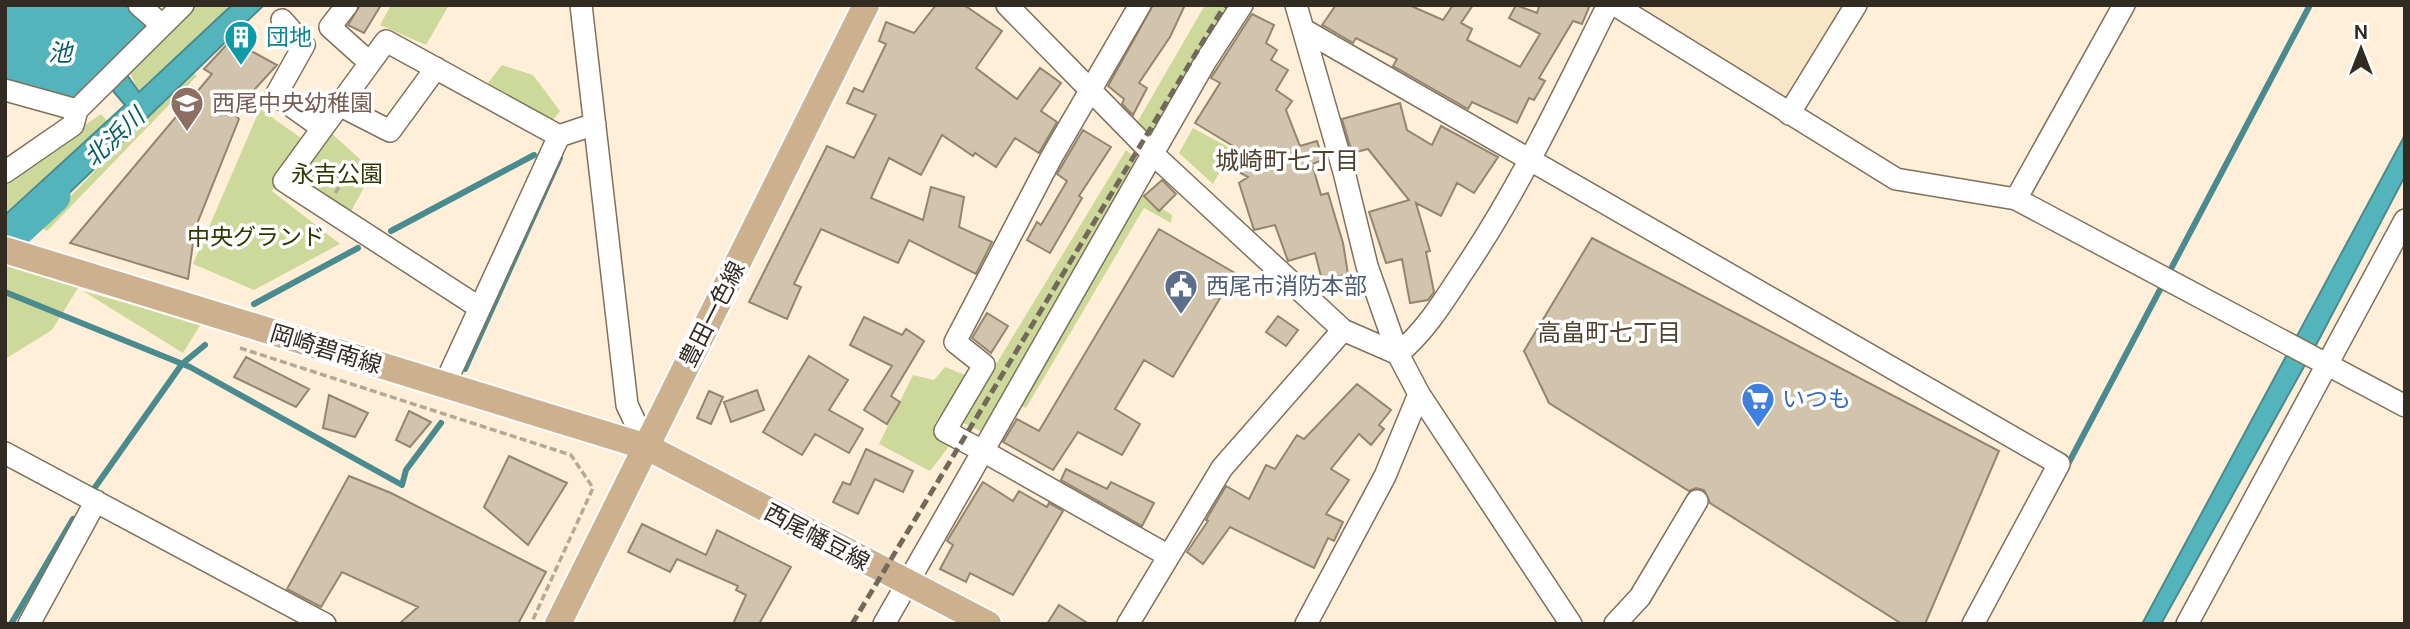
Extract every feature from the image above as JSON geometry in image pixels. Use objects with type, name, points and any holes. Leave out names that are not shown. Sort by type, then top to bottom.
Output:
[{"type":"main road","name":"豊田一色線","points":[[558,624],[866,5]]},
{"type":"main road","name":"岡崎碧南線","points":[[12,252],[647,447]]},
{"type":"main road","name":"西尾幡豆線","points":[[647,447],[908,585],[988,624]]},
{"type":"street","points":[[139,5],[162,25]]},
{"type":"street","points":[[5,172],[73,125],[77,110],[183,5]]},
{"type":"street","points":[[347,5],[330,27],[370,63]]},
{"type":"street","points":[[581,5],[627,405],[647,447]]},
{"type":"street","points":[[1007,5],[1154,155],[1343,330],[1398,354]]},
{"type":"street","points":[[1140,5],[1090,88],[954,342],[984,365],[944,431],[1167,555]]},
{"type":"street","points":[[884,624],[1205,62],[1242,5]]},
{"type":"street","points":[[1296,5],[1306,31],[1367,266],[1398,354],[1419,394],[1571,624]]},
{"type":"street","points":[[1398,354],[1422,333],[1478,250],[1529,162],[1608,5]]},
{"type":"street","points":[[1615,5],[1896,180],[2016,199],[2405,406]]},
{"type":"street","points":[[1788,114],[1856,5]]},
{"type":"street","points":[[2016,199],[2124,5]]},
{"type":"street","points":[[282,20],[304,45],[275,95],[322,128]]},
{"type":"street","points":[[1306,31],[1529,162],[2059,464],[1973,624]]},
{"type":"street","points":[[480,308],[284,181],[386,41],[559,136]]},
{"type":"street","points":[[340,105],[390,131],[436,68]]},
{"type":"street","points":[[5,90],[77,110]]},
{"type":"street","points":[[444,386],[559,136],[595,124]]},
{"type":"street","points":[[2187,624],[2405,220]]},
{"type":"street","points":[[1128,624],[1167,555],[1222,468],[1343,330]]},
{"type":"street","points":[[1306,624],[1385,476],[1419,394]]},
{"type":"street","points":[[5,453],[325,624]]},
{"type":"street","points":[[29,624],[96,501]]},
{"type":"street","points":[[1615,624],[1640,597],[1697,501]]},
{"type":"path","points":[[309,157],[343,181]]},
{"type":"path","points":[[332,197],[352,167]]},
{"type":"path","points":[[239,347],[571,455],[593,488],[531,624]]},
{"type":"shaded area","points":[[1621,5],[1844,5],[1786,104]]},
{"type":"green space","points":[[194,5],[225,5],[228,9],[138,91],[130,72]]},
{"type":"green space","points":[[391,5],[449,5],[426,45],[380,25]]},
{"type":"green space","points":[[1205,5],[1236,5],[1152,144],[1135,126]]},
{"type":"green space","points":[[502,65],[533,75],[560,111],[553,120],[487,84]]},
{"type":"green space","points":[[191,71],[197,76],[47,231],[41,227]]},
{"type":"green space","name":"中央グランド","points":[[260,109],[301,138],[272,191],[340,244],[254,290],[193,264]]},
{"type":"green space","points":[[101,114],[112,126],[5,216],[5,180]]},
{"type":"green space","points":[[1193,128],[1232,149],[1213,184],[1179,153]]},
{"type":"green space","name":"永吉公園","points":[[329,131],[373,171],[349,215],[292,178]]},
{"type":"green space","points":[[1126,150],[1143,165],[986,434],[961,422]]},
{"type":"green space","points":[[1141,195],[1172,215],[1171,223],[1144,208],[1026,408],[1017,404]]},
{"type":"green space","points":[[7,266],[78,288],[52,330],[5,359]]},
{"type":"green space","points":[[83,291],[201,324],[183,353]]},
{"type":"green space","points":[[945,367],[968,376],[935,423],[950,445],[930,471],[879,444],[913,375],[934,380]]},
{"type":"water","name":"池","points":[[5,5],[129,5],[153,25],[118,62],[139,92],[232,5],[264,5],[31,230],[5,223],[5,215],[125,105],[102,78],[75,106],[5,86]]},
{"type":"water","points":[[2405,135],[2405,176],[2316,345],[2161,624],[2142,624]]},
{"type":"building","points":[[360,5],[381,5],[364,33],[348,25]]},
{"type":"building","points":[[936,5],[964,5],[1002,31],[976,68],[1017,99],[1040,68],[1061,83],[1041,111],[1057,122],[1039,153],[1015,138],[996,167],[975,153],[973,156],[942,135],[921,175],[889,158],[871,198],[923,220],[931,187],[964,197],[959,227],[992,242],[976,274],[909,240],[898,263],[821,229],[794,284],[801,287],[787,319],[749,302],[827,146],[854,158],[876,115],[847,103],[854,88],[863,92],[886,44],[879,41],[886,22],[914,33]]},
{"type":"building","points":[[1153,5],[1185,5],[1170,37],[1139,83],[1147,88],[1133,115],[1122,104],[1124,99],[1108,86]]},
{"type":"building","points":[[1336,5],[1409,5],[1443,20],[1453,5],[1473,5],[1461,23],[1472,29],[1467,40],[1520,67],[1540,34],[1509,18],[1516,5],[1537,13],[1539,7],[1536,5],[1590,5],[1582,24],[1573,21],[1539,78],[1545,81],[1534,100],[1529,98],[1517,123],[1472,102],[1468,109],[1393,66],[1397,59],[1356,38],[1353,43],[1322,25]]},
{"type":"building","points":[[1252,14],[1274,25],[1266,43],[1277,50],[1271,60],[1288,70],[1276,90],[1292,101],[1286,110],[1300,146],[1317,141],[1323,160],[1312,164],[1321,195],[1328,193],[1343,243],[1348,274],[1322,280],[1315,253],[1288,261],[1275,225],[1254,230],[1239,183],[1248,177],[1228,166],[1238,149],[1195,123],[1220,83],[1211,78]]},
{"type":"building","points":[[231,40],[277,65],[233,113],[239,119],[195,229],[188,279],[70,243],[212,74],[204,69]]},
{"type":"building","points":[[1400,103],[1407,130],[1432,145],[1441,126],[1498,157],[1474,193],[1457,183],[1441,216],[1416,203],[1430,251],[1426,252],[1434,292],[1428,300],[1410,303],[1402,259],[1386,263],[1369,212],[1409,200],[1368,149],[1352,153],[1342,119]]},
{"type":"building","points":[[1083,130],[1111,147],[1079,196],[1082,198],[1050,253],[1027,240],[1037,222],[1041,225],[1067,181],[1057,174]]},
{"type":"building","points":[[1162,180],[1176,194],[1159,211],[1144,196]]},
{"type":"building","points":[[1159,229],[1235,273],[1173,377],[1144,360],[1115,409],[1140,424],[1122,455],[1078,432],[1053,470],[1003,442],[1017,419],[1039,431]]},
{"type":"building","points":[[1592,238],[1999,451],[1925,624],[1902,624],[1710,503],[1704,490],[1696,488],[1689,491],[1549,403],[1524,351]]},
{"type":"building","points":[[987,313],[1008,326],[991,353],[972,338]]},
{"type":"building","points":[[1278,316],[1298,330],[1286,346],[1266,332]]},
{"type":"building","points":[[864,317],[902,335],[906,329],[924,341],[891,396],[900,402],[887,424],[864,410],[892,366],[850,345]]},
{"type":"building","points":[[809,356],[848,380],[829,410],[863,429],[849,453],[815,434],[802,455],[763,432]]},
{"type":"building","points":[[246,357],[309,389],[296,407],[234,377]]},
{"type":"building","points":[[1357,384],[1391,410],[1379,425],[1384,429],[1371,445],[1359,434],[1331,469],[1349,480],[1326,514],[1343,522],[1334,541],[1328,538],[1314,568],[1230,527],[1203,564],[1187,552],[1208,521],[1206,520],[1226,486],[1249,499],[1266,465],[1275,469],[1297,435],[1304,439]]},
{"type":"building","points":[[757,390],[764,410],[731,422],[724,402]]},
{"type":"building","points":[[709,391],[723,397],[711,424],[697,418]]},
{"type":"building","points":[[329,395],[368,413],[355,437],[323,428]]},
{"type":"building","points":[[409,411],[431,422],[410,447],[396,440]]},
{"type":"building","points":[[866,449],[913,471],[903,492],[875,479],[858,514],[833,502],[843,482],[850,485]]},
{"type":"building","points":[[509,456],[567,483],[528,545],[484,507]]},
{"type":"building","points":[[1066,469],[1107,489],[1111,482],[1154,503],[1142,526],[1061,480]]},
{"type":"building","points":[[349,476],[391,493],[546,572],[518,624],[399,624],[418,607],[342,572],[321,607],[287,589]]},
{"type":"building","points":[[983,482],[1013,501],[1019,491],[1047,507],[1049,503],[1063,511],[1013,595],[970,573],[966,582],[940,569],[953,545],[947,541]]},
{"type":"building","points":[[642,524],[706,555],[717,530],[791,567],[759,624],[733,624],[746,595],[736,590],[738,586],[677,559],[670,572],[628,552]]},
{"type":"building","points":[[1059,605],[1089,624],[1047,624]]},
{"type":"waterway","points":[[2066,468],[2310,5]]},
{"type":"waterway","points":[[391,231],[534,155]]},
{"type":"waterway","points":[[465,369],[560,158]]},
{"type":"waterway","name":"北浜川","points":[[5,240],[53,196]]},
{"type":"waterway","points":[[254,304],[358,248]]},
{"type":"waterway","points":[[5,292],[190,367],[402,485],[406,470],[441,423]]},
{"type":"waterway","points":[[91,493],[182,364],[205,345]]},
{"type":"waterway","points":[[11,624],[73,519]]},
{"type":"railway","points":[[852,624],[1225,5]]},
{"type":"place","name":"団地","points":[[241,67]]},
{"type":"place","name":"西尾中央幼稚園","points":[[187,133]]},
{"type":"place","name":"西尾市消防本部","points":[[1181,316]]},
{"type":"place","name":"いつも","points":[[1758,429]]},
{"type":"district","name":"城崎町七丁目","points":[[1287,160]]},
{"type":"district","name":"高畠町七丁目","points":[[1609,332]]}]
